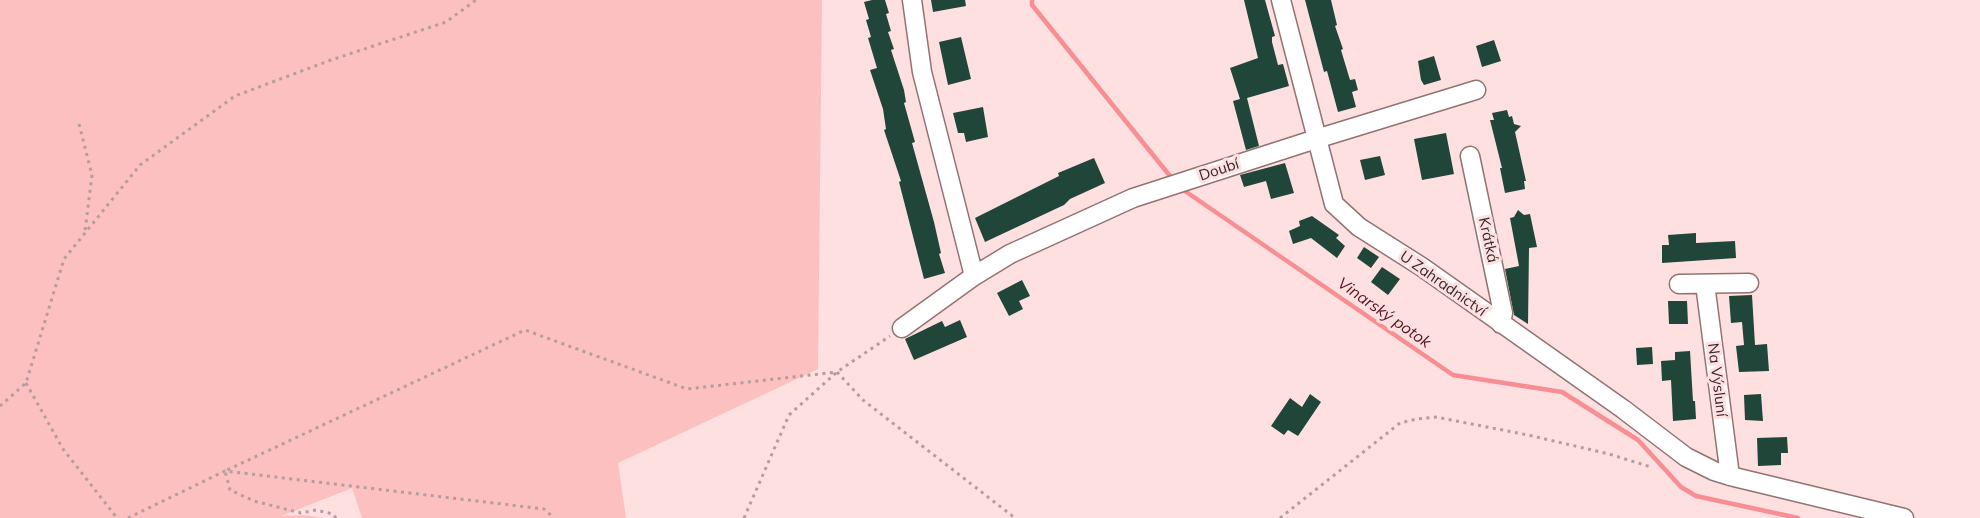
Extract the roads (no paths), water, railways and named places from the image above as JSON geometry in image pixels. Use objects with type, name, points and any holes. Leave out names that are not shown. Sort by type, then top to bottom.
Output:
[{"type":"street","points":[[912,0],[922,72],[974,276]]},
{"type":"street","name":"U Zahradnictví","points":[[1281,0],[1334,204],[1359,228],[1422,267],[1623,409],[1686,458],[1730,477],[1904,518]]},
{"type":"street","name":"Doubí","points":[[902,328],[974,276],[1010,254],[1133,198],[1476,90]]},
{"type":"street","name":"Krátká","points":[[1470,156],[1503,313],[1501,324]]},
{"type":"street","points":[[1679,284],[1749,283]]},
{"type":"street","name":"Na Výsluní","points":[[1705,284],[1730,477]]},
{"type":"waterway","name":"Vinarský potok","points":[[1032,0],[1032,5],[1174,181]]},
{"type":"waterway","name":"Vinarský potok","points":[[1182,189],[1453,375],[1562,392],[1638,440],[1681,487],[1696,496],[1798,518]]}]
